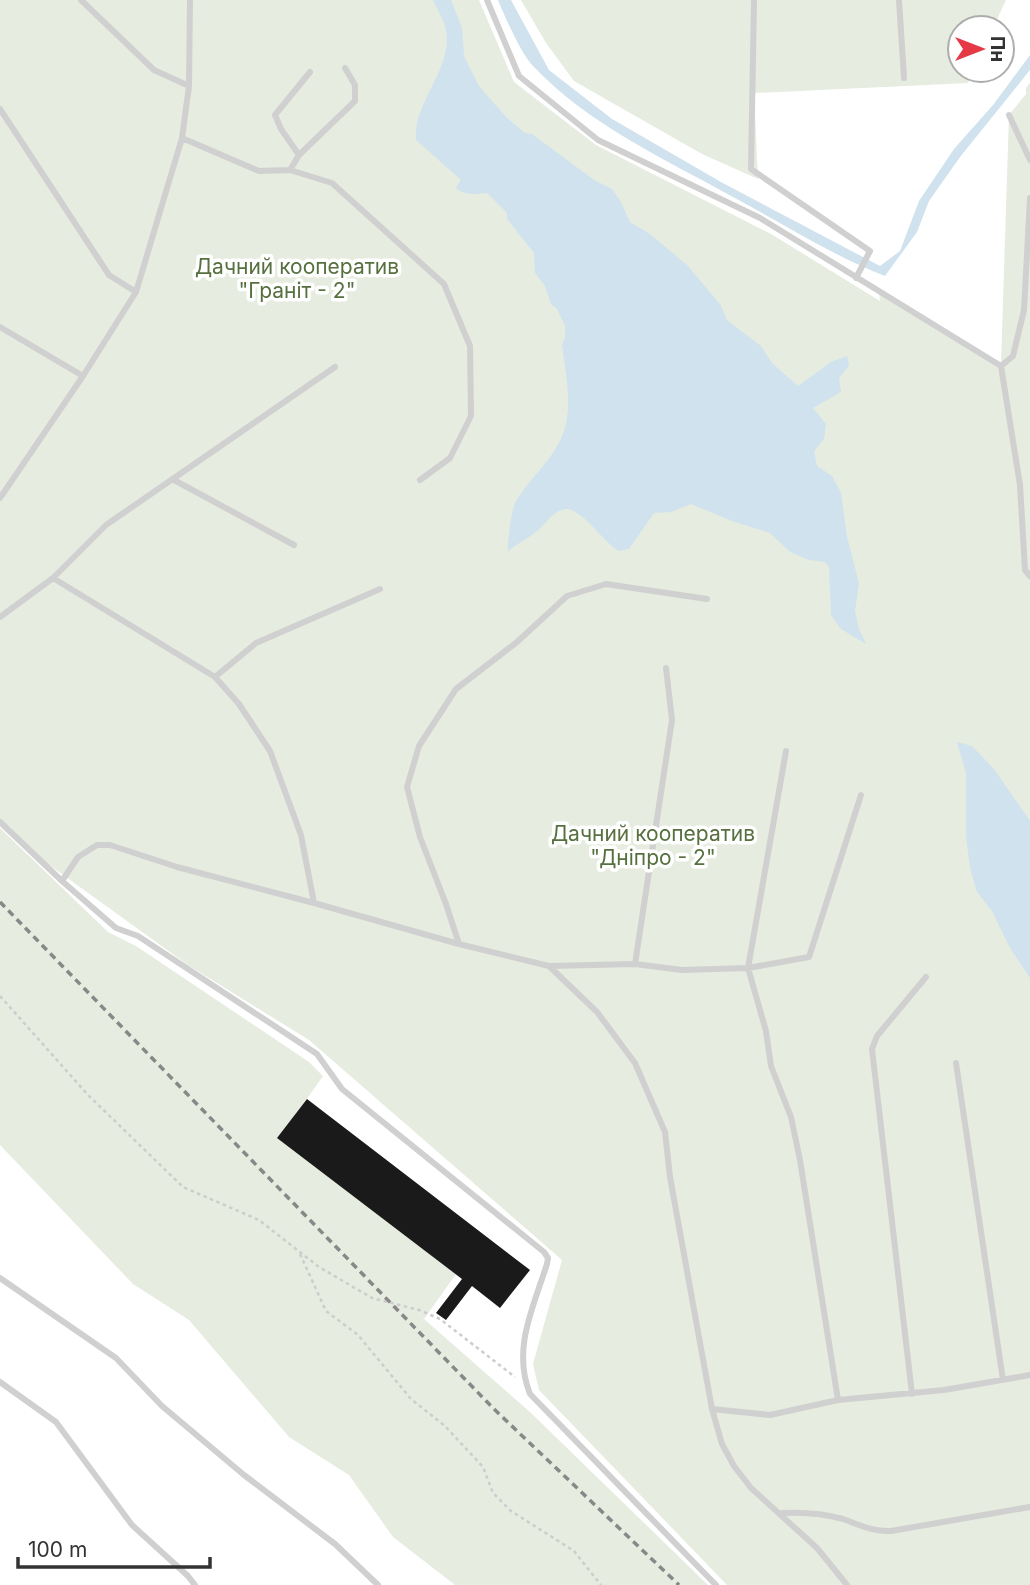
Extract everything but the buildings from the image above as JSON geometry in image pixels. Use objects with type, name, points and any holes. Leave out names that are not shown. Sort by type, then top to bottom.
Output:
[{"type":"lane","points":[[81,0],[154,70],[189,86]]},
{"type":"lane","points":[[0,498],[136,292],[182,138],[189,86],[190,0]]},
{"type":"lane","points":[[486,0],[519,76],[598,140],[760,218],[1001,366],[1020,485],[1025,570],[1030,576]]},
{"type":"lane","points":[[754,0],[751,169],[870,251],[856,278]]},
{"type":"lane","points":[[899,0],[904,78]]},
{"type":"lane","points":[[290,170],[299,155],[355,101],[355,85],[345,68]]},
{"type":"lane","points":[[299,155],[275,115],[310,72]]},
{"type":"lane","points":[[0,109],[109,275],[136,292]]},
{"type":"lane","points":[[1009,115],[1030,160]]},
{"type":"lane","points":[[182,138],[259,171],[290,170],[332,183],[444,284],[470,346],[471,416],[450,458],[420,480]]},
{"type":"lane","points":[[1001,366],[1013,356],[1024,310],[1030,198]]},
{"type":"lane","points":[[0,327],[83,376]]},
{"type":"lane","points":[[0,617],[53,578],[106,525],[335,367]]},
{"type":"lane","points":[[174,480],[294,544]]},
{"type":"lane","points":[[53,578],[215,677],[239,704],[270,751],[301,835],[314,903]]},
{"type":"lane","points":[[459,944],[420,837],[407,787],[419,746],[456,689],[517,642],[567,596],[606,584],[707,599]]},
{"type":"lane","points":[[215,677],[256,643],[380,589]]},
{"type":"lane","points":[[635,964],[672,720],[666,668]]},
{"type":"lane","points":[[786,751],[748,968],[766,1031],[771,1066],[791,1117],[800,1160],[838,1400]]},
{"type":"lane","points":[[62,881],[78,857],[97,845],[110,845],[177,867],[549,966],[635,964],[682,970],[748,968],[809,957],[861,795]]},
{"type":"lane","points":[[0,821],[116,928],[138,936],[317,1054],[342,1089],[544,1252],[548,1258],[547,1264],[523,1343],[523,1377],[530,1394],[716,1585]]},
{"type":"lane","points":[[549,966],[597,1012],[635,1063],[665,1132],[670,1177],[712,1409],[722,1444],[751,1488],[782,1513],[817,1548],[846,1585]]},
{"type":"lane","points":[[912,1394],[872,1049],[877,1035],[926,977]]},
{"type":"lane","points":[[956,1063],[1003,1380]]},
{"type":"lane","points":[[0,1278],[116,1358],[162,1406],[244,1475],[335,1544],[378,1585]]},
{"type":"lane","points":[[712,1409],[770,1415],[838,1400],[912,1394],[1030,1376]]},
{"type":"lane","points":[[0,1382],[56,1422],[132,1525],[195,1585]]},
{"type":"lane","points":[[782,1513],[816,1513],[870,1530],[891,1531],[1030,1507]]},
{"type":"path","points":[[0,996],[88,1095],[183,1187],[259,1220],[319,1268],[372,1298],[419,1310],[440,1319],[511,1374],[530,1394]]},
{"type":"path","points":[[298,1251],[326,1311],[358,1335],[411,1399],[445,1426],[483,1467],[493,1493],[511,1511],[574,1551],[601,1585]]},
{"type":"green space","points":[[0,0],[479,0],[514,82],[596,145],[771,234],[880,301],[879,292],[1001,365],[1009,115],[1026,94],[1030,83],[1030,1585],[727,1585],[539,1390],[533,1364],[562,1260],[309,1040],[188,965],[34,854],[0,820]]},
{"type":"green space","points":[[521,0],[1006,0],[1000,14],[946,14],[947,84],[754,93],[758,179],[702,154],[574,81],[546,43]]},
{"type":"green space","points":[[0,828],[108,932],[136,946],[309,1062],[323,1076],[282,1134],[459,1270],[424,1319],[531,1413],[708,1585],[455,1585],[393,1537],[349,1475],[289,1437],[189,1320],[133,1284],[0,1145]]},
{"type":"water","points":[[433,0],[451,0],[462,28],[464,56],[479,86],[506,117],[594,180],[612,189],[630,222],[650,234],[687,265],[720,304],[727,320],[761,346],[772,363],[798,386],[831,362],[847,356],[849,366],[839,378],[841,392],[813,408],[826,424],[824,439],[814,451],[817,466],[832,476],[841,493],[847,537],[859,583],[855,611],[866,644],[841,629],[831,615],[829,567],[825,562],[809,560],[790,552],[770,533],[691,504],[671,512],[654,513],[629,549],[618,551],[577,513],[565,509],[554,514],[536,532],[508,551],[515,503],[555,451],[567,420],[568,399],[562,344],[565,326],[557,309],[551,304],[545,286],[535,273],[534,253],[507,219],[507,213],[487,193],[459,191],[456,188],[461,180],[416,140],[420,112],[439,72],[447,45],[445,26]]},
{"type":"water","points":[[498,0],[511,0],[549,70],[612,119],[721,182],[880,266],[900,251],[919,201],[954,149],[1009,84],[1016,84],[1016,74],[1030,55],[1030,70],[960,157],[929,201],[917,232],[885,276],[827,249],[602,123],[555,87],[533,66],[514,35]]},
{"type":"water","points":[[957,742],[972,746],[994,769],[1030,821],[1030,978],[1010,948],[992,911],[977,892],[970,868],[966,836],[966,773]]},
{"type":"railway","points":[[0,902],[494,1409],[679,1585]]},
{"type":"park label","name":"Дачний кооператив \"Граніт - 2\"","points":[[297,279]]},
{"type":"park label","name":"Дачний кооператив \"Дніпро - 2\"","points":[[653,846]]}]
